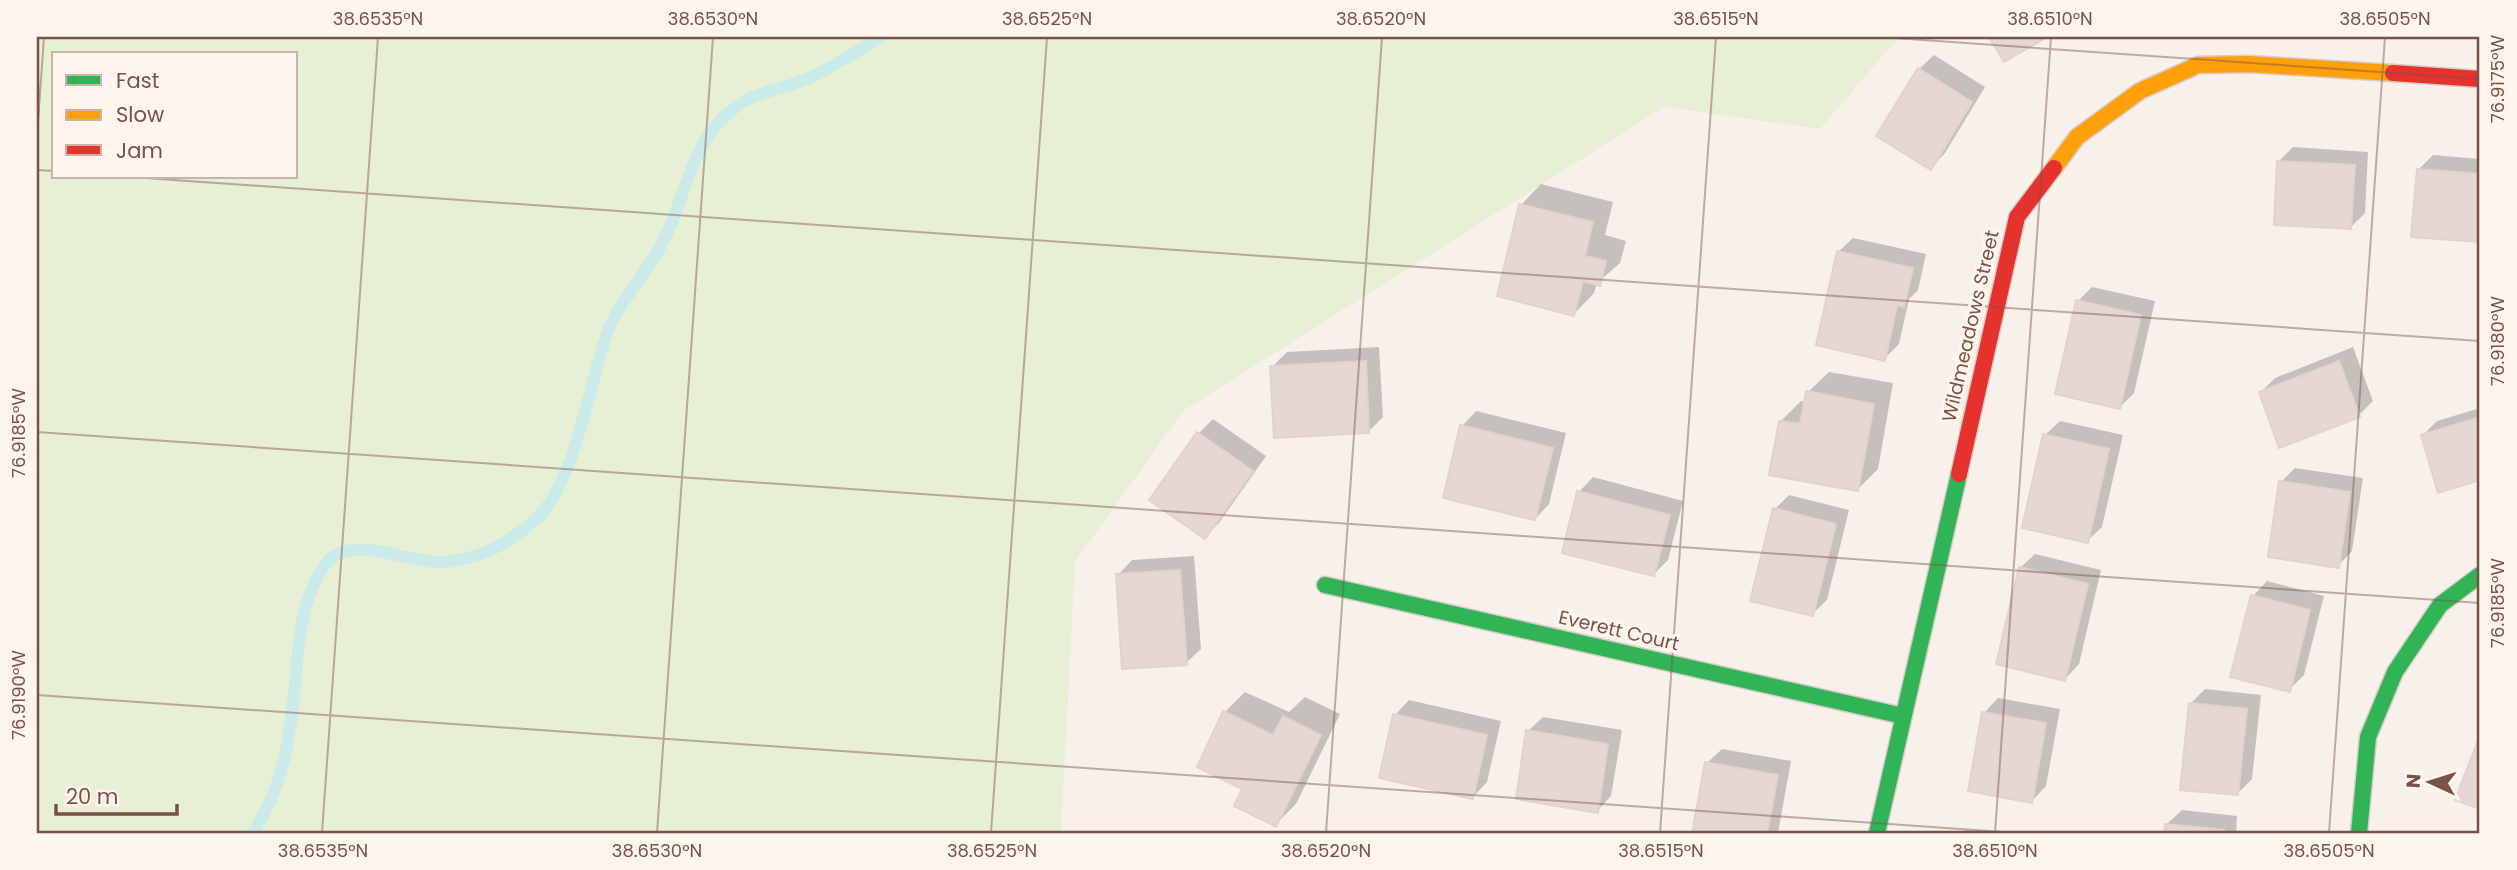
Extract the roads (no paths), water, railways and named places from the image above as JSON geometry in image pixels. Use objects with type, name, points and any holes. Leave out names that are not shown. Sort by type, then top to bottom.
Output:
[{"type":"street","name":"Wildmeadows Street","points":[[1877,833],[2017,217],[2077,136],[2140,91],[2198,65],[2249,64],[2480,79]]},
{"type":"street","points":[[2359,833],[2368,737],[2395,672],[2440,605],[2480,575]]},
{"type":"street","name":"Everett Court","points":[[1325,585],[1903,716]]},
{"type":"waterway","points":[[252,833],[272,797],[279,777],[292,716],[303,619],[311,592],[324,566],[335,556],[348,550],[363,549],[428,561],[470,558],[506,542],[538,517],[561,483],[570,460],[609,329],[665,237],[693,164],[712,131],[724,117],[746,101],[811,77],[880,37]]}]
